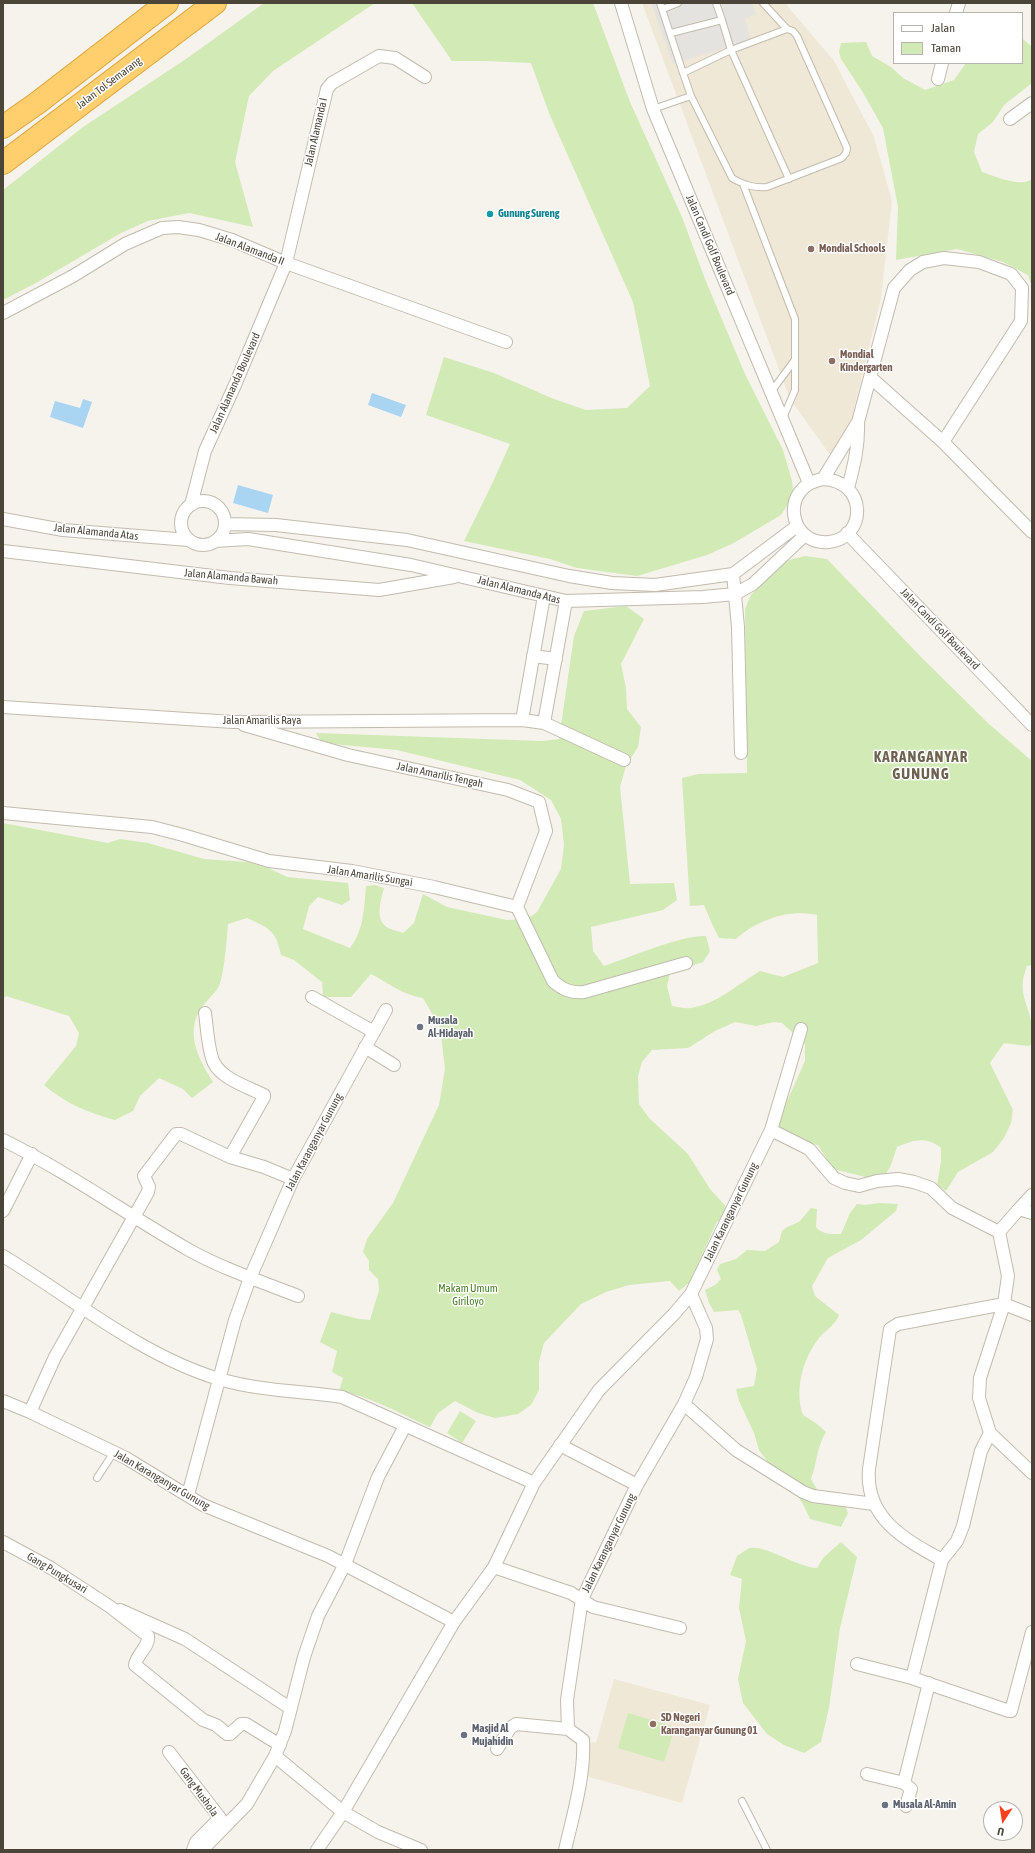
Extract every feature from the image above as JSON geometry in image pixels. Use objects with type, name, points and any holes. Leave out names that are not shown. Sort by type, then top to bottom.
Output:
[{"type":"highway","points":[[3,127],[36,104],[167,3]]},
{"type":"highway","name":"Jalan Tol Semarang","points":[[3,163],[215,3]]},
{"type":"street","name":"Jalan Candi Golf Boulevard","points":[[621,3],[653,109],[809,483]]},
{"type":"street","name":"Jalan Alamanda I","points":[[286,263],[327,89],[332,83],[380,56],[395,58],[425,77]]},
{"type":"street","points":[[938,79],[942,64]]},
{"type":"street","points":[[1010,119],[1032,103]]},
{"type":"street","name":"Jalan Alamanda II","points":[[3,313],[73,276],[125,244],[162,228],[178,227],[199,230],[232,240],[286,263],[506,342]]},
{"type":"street","points":[[848,488],[856,460],[858,422],[894,288],[910,270],[923,262],[944,258],[979,262],[1011,274],[1022,288],[1027,321],[943,442]]},
{"type":"street","name":"Jalan Alamanda Boulevard","points":[[189,540],[182,529],[181,522],[186,510],[191,505],[205,451],[235,385],[286,263]]},
{"type":"street","points":[[870,377],[943,442],[1032,532]]},
{"type":"street","points":[[823,478],[858,422]]},
{"type":"street","points":[[823,478],[841,482],[854,496],[857,506],[855,521],[848,533],[840,539],[831,542],[817,541],[801,530],[793,514],[794,502],[800,491],[809,483],[823,478]]},
{"type":"street","points":[[189,540],[202,545],[215,541],[220,537],[225,524],[224,517],[216,506],[204,501],[191,505]]},
{"type":"street","name":"Jalan Alamanda Atas","points":[[3,519],[63,530],[189,540]]},
{"type":"street","points":[[225,524],[276,525],[407,540],[569,576],[612,583],[655,585],[733,574],[801,530]]},
{"type":"street","name":"Jalan Alamanda Atas","points":[[215,541],[248,539],[285,543],[411,565],[566,601],[703,597],[736,594],[753,584],[801,530]]},
{"type":"street","name":"Jalan Candi Golf Boulevard","points":[[848,533],[1032,724]]},
{"type":"street","name":"Jalan Alamanda Bawah","points":[[3,551],[230,578],[379,590],[459,576]]},
{"type":"street","points":[[733,574],[738,627],[741,753]]},
{"type":"street","points":[[522,720],[544,596]]},
{"type":"street","points":[[544,723],[566,601]]},
{"type":"street","points":[[533,656],[556,659]]},
{"type":"street","name":"Jalan Amarilis Raya","points":[[3,707],[233,722],[522,720],[544,723],[624,760]]},
{"type":"street","name":"Jalan Amarilis Tengah","points":[[233,722],[276,736],[348,755],[508,790],[539,802],[546,831],[517,907]]},
{"type":"street","points":[[276,736],[279,722]]},
{"type":"street","name":"Jalan Amarilis Sungai","points":[[3,813],[152,827],[269,861],[352,871],[517,907]]},
{"type":"street","points":[[517,907],[553,981],[561,988],[571,991],[584,992],[656,973],[686,963]]},
{"type":"street","points":[[312,997],[374,1032]]},
{"type":"street","name":"Jalan Karanganyar Gunung","points":[[188,1495],[235,1320],[250,1278],[293,1179],[386,1010]]},
{"type":"street","points":[[206,1013],[212,1056],[218,1069],[233,1079],[264,1095],[230,1157]]},
{"type":"street","name":"Jalan Karanganyar Gunung","points":[[317,1850],[343,1812],[454,1622],[494,1567],[534,1483],[599,1390],[674,1314],[691,1294],[771,1130],[801,1030]]},
{"type":"street","points":[[365,1047],[394,1065]]},
{"type":"street","points":[[771,1130],[809,1149],[834,1178],[845,1183],[859,1186],[877,1181],[898,1179],[919,1184],[934,1190],[958,1212],[999,1232]]},
{"type":"street","points":[[30,1412],[55,1357],[84,1308],[117,1245],[135,1216],[149,1189],[144,1176],[176,1134],[180,1134],[230,1157],[264,1167],[293,1179]]},
{"type":"street","points":[[3,1140],[32,1154],[190,1250],[250,1278],[298,1296]]},
{"type":"street","points":[[3,1211],[32,1154]]},
{"type":"street","points":[[999,1232],[1032,1195]]},
{"type":"street","points":[[1019,1209],[1032,1213]]},
{"type":"street","points":[[999,1232],[1008,1276],[1004,1304],[980,1378],[979,1398],[990,1433],[1032,1473]]},
{"type":"street","points":[[3,1256],[158,1355],[219,1379],[274,1391],[315,1393],[342,1397],[534,1483]]},
{"type":"street","name":"Jalan Karanganyar Gunung","points":[[568,1729],[567,1700],[582,1599],[637,1485],[684,1404],[696,1377],[707,1339],[706,1328],[691,1294]]},
{"type":"street","points":[[942,1560],[899,1536],[874,1504],[868,1483],[890,1329],[898,1324],[1004,1304],[1032,1315]]},
{"type":"street","name":"Jalan Karanganyar Gunung","points":[[3,1401],[30,1412],[114,1452],[203,1505],[328,1556],[454,1622]]},
{"type":"street","points":[[684,1404],[736,1450],[803,1492],[813,1496],[874,1504]]},
{"type":"street","points":[[202,1850],[247,1804],[275,1756],[280,1744],[304,1657],[318,1616],[345,1564],[378,1477],[405,1426]]},
{"type":"street","points":[[912,1678],[942,1560],[957,1541],[963,1526],[981,1451],[990,1433]]},
{"type":"street","points":[[560,1445],[637,1485]]},
{"type":"street","name":"Gang Pungkusari","points":[[3,1542],[51,1568],[109,1606]]},
{"type":"street","points":[[494,1567],[571,1593],[593,1607],[680,1628]]},
{"type":"street","points":[[109,1606],[185,1639],[290,1708]]},
{"type":"street","points":[[109,1606],[148,1636],[148,1642],[136,1659],[135,1665],[203,1720],[216,1725],[230,1734],[241,1724],[246,1724],[280,1744]]},
{"type":"street","points":[[857,1664],[929,1683],[1009,1712],[1011,1711],[1029,1653],[1032,1632]]},
{"type":"street","points":[[904,1783],[929,1683]]},
{"type":"street","points":[[497,1749],[510,1728],[516,1724],[568,1729],[583,1740],[583,1750],[574,1814],[565,1850]]},
{"type":"street","name":"Gang Mushola","points":[[169,1752],[220,1818],[196,1842],[192,1850]]},
{"type":"street","points":[[275,1756],[343,1812],[378,1832],[421,1850]]},
{"type":"street","points":[[866,1774],[904,1783],[911,1790],[906,1806]]},
{"type":"lane","points":[[678,3],[662,6],[691,96],[732,178],[743,184],[756,188],[767,187],[842,158],[846,153],[847,148],[797,36],[793,31],[787,29],[763,3]]},
{"type":"lane","points":[[716,3],[731,50],[789,179]]},
{"type":"lane","points":[[670,33],[722,20]]},
{"type":"lane","points":[[683,73],[731,50],[787,29]]},
{"type":"lane","points":[[653,109],[691,96]]},
{"type":"lane","points":[[743,184],[795,319],[795,390],[782,420]]},
{"type":"lane","points":[[771,392],[794,361]]},
{"type":"lane","points":[[97,1478],[114,1452]]},
{"type":"lane","points":[[742,1801],[768,1850]]},
{"type":"shaded area","name":"Mondial Schools","points":[[642,3],[785,3],[834,61],[874,137],[892,201],[881,298],[849,429],[831,456],[790,399]]},
{"type":"shaded area","points":[[651,3],[752,3],[756,14],[745,19],[751,40],[673,64]]},
{"type":"shaded area","name":"SD Negeri Karanganyar Gunung 01","points":[[614,1679],[710,1705],[682,1803],[582,1775],[591,1742],[596,1743]]},
{"type":"green space","points":[[264,3],[375,3],[273,71],[249,96],[235,162],[253,227],[189,213],[148,221],[121,233],[36,283],[3,300],[3,190],[83,127],[186,59]]},
{"type":"green space","points":[[412,3],[593,3],[630,102],[682,217],[705,279],[745,374],[783,450],[792,481],[793,490],[790,501],[781,515],[732,544],[707,555],[637,576],[577,568],[550,559],[464,541],[510,444],[426,415],[444,357],[494,373],[554,399],[586,410],[627,408],[650,386],[633,302],[549,113],[531,63],[452,61]]},
{"type":"green space","points":[[1023,39],[1032,47],[1032,83],[1004,105],[993,122],[978,134],[974,152],[982,172],[1015,182],[1032,179],[1032,287],[1028,275],[1003,262],[957,249],[896,260],[898,207],[883,128],[862,91],[841,59],[839,52],[841,43],[866,42],[872,56],[891,67],[903,78],[925,90],[954,80],[965,64],[1023,64]]},
{"type":"green space","name":"Makam Umum Giriloyo","points":[[805,556],[827,559],[923,659],[989,724],[1032,761],[1032,965],[1027,966],[1024,976],[1023,991],[1032,1028],[1032,1044],[1028,1046],[1004,1043],[990,1063],[1013,1110],[1011,1123],[1004,1138],[993,1152],[958,1172],[946,1191],[937,1185],[941,1161],[941,1148],[936,1144],[920,1140],[897,1147],[891,1165],[882,1181],[833,1169],[818,1145],[791,1139],[781,1133],[779,1119],[805,1061],[805,1044],[782,1023],[774,1022],[756,1026],[735,1022],[715,1031],[688,1048],[652,1050],[642,1062],[638,1076],[639,1104],[649,1118],[688,1154],[710,1189],[730,1211],[717,1222],[689,1283],[679,1291],[670,1281],[629,1285],[606,1292],[581,1304],[544,1343],[539,1362],[539,1390],[531,1405],[518,1414],[495,1418],[478,1413],[455,1401],[438,1413],[430,1427],[374,1401],[351,1393],[339,1391],[343,1378],[332,1372],[337,1351],[320,1342],[331,1312],[359,1319],[370,1320],[379,1290],[378,1279],[369,1270],[369,1261],[363,1252],[367,1239],[393,1203],[439,1105],[445,1069],[440,1027],[423,998],[402,991],[371,974],[351,997],[323,997],[322,982],[294,960],[281,955],[274,935],[261,924],[247,918],[228,924],[225,958],[220,983],[218,988],[202,1006],[196,1018],[194,1027],[197,1052],[213,1082],[192,1098],[183,1089],[159,1078],[140,1096],[133,1111],[115,1120],[86,1111],[60,1097],[44,1085],[76,1046],[79,1033],[69,1016],[6,996],[3,999],[3,823],[108,843],[120,839],[148,843],[204,859],[247,862],[266,867],[287,877],[348,883],[350,900],[342,905],[318,897],[309,906],[303,929],[350,948],[355,941],[361,926],[366,886],[375,885],[384,888],[381,898],[381,920],[388,928],[403,933],[414,923],[423,894],[447,907],[507,920],[527,919],[537,912],[561,869],[564,845],[561,819],[551,800],[520,780],[397,750],[322,743],[316,733],[542,741],[559,739],[574,636],[584,611],[626,606],[644,619],[621,664],[626,688],[627,709],[641,727],[638,747],[626,766],[620,787],[630,884],[674,883],[677,900],[663,910],[591,927],[593,951],[604,966],[670,943],[696,936],[706,936],[710,951],[703,962],[670,973],[667,986],[672,1006],[689,1008],[701,1006],[727,993],[760,971],[783,977],[818,963],[817,915],[784,915],[764,921],[754,926],[736,939],[719,938],[704,905],[690,906],[682,778],[698,774],[747,773],[745,609],[751,595],[775,571],[789,560]]},
{"type":"green space","points":[[879,1203],[898,1204],[896,1211],[861,1240],[828,1258],[812,1286],[815,1296],[839,1315],[835,1322],[813,1346],[808,1355],[800,1385],[800,1405],[803,1415],[826,1432],[819,1449],[811,1479],[818,1491],[842,1500],[848,1513],[841,1527],[810,1519],[792,1486],[773,1469],[759,1450],[754,1433],[739,1401],[736,1389],[754,1386],[757,1369],[741,1315],[738,1310],[714,1312],[709,1303],[705,1290],[715,1285],[721,1279],[717,1270],[720,1264],[736,1259],[747,1250],[765,1251],[779,1242],[782,1231],[799,1222],[811,1208],[817,1209],[816,1227],[819,1230],[827,1234],[841,1234],[850,1213],[857,1204],[865,1205]]},
{"type":"green space","points":[[460,1411],[476,1421],[462,1443],[447,1433]]},
{"type":"green space","points":[[841,1542],[857,1557],[840,1628],[829,1708],[821,1742],[804,1753],[784,1745],[767,1734],[743,1703],[738,1679],[746,1641],[739,1608],[742,1579],[730,1575],[737,1556],[750,1548],[764,1550],[800,1564],[817,1568],[823,1558]]},
{"type":"green space","points":[[628,1713],[675,1727],[664,1762],[618,1748]]},
{"type":"water","points":[[372,393],[406,405],[401,417],[368,405]]},
{"type":"water","points":[[83,399],[92,402],[83,428],[50,417],[55,401],[80,408]]},
{"type":"water","points":[[238,485],[273,495],[268,513],[233,503]]},
{"type":"place","name":"Gunung Sureng","points":[[490,214]]},
{"type":"place","name":"Mondial Schools","points":[[811,249]]},
{"type":"place","name":"Mondial Kindergarten","points":[[832,361]]},
{"type":"place","name":"Musala Al-Hidayah","points":[[420,1027]]},
{"type":"place","name":"SD Negeri Karanganyar Gunung 01","points":[[653,1724]]},
{"type":"place","name":"Masjid Al Mujahidin","points":[[464,1735]]},
{"type":"place","name":"Musala Al-Amin","points":[[885,1805]]},
{"type":"district","name":"KARANGANYAR GUNUNG","points":[[921,766]]}]
